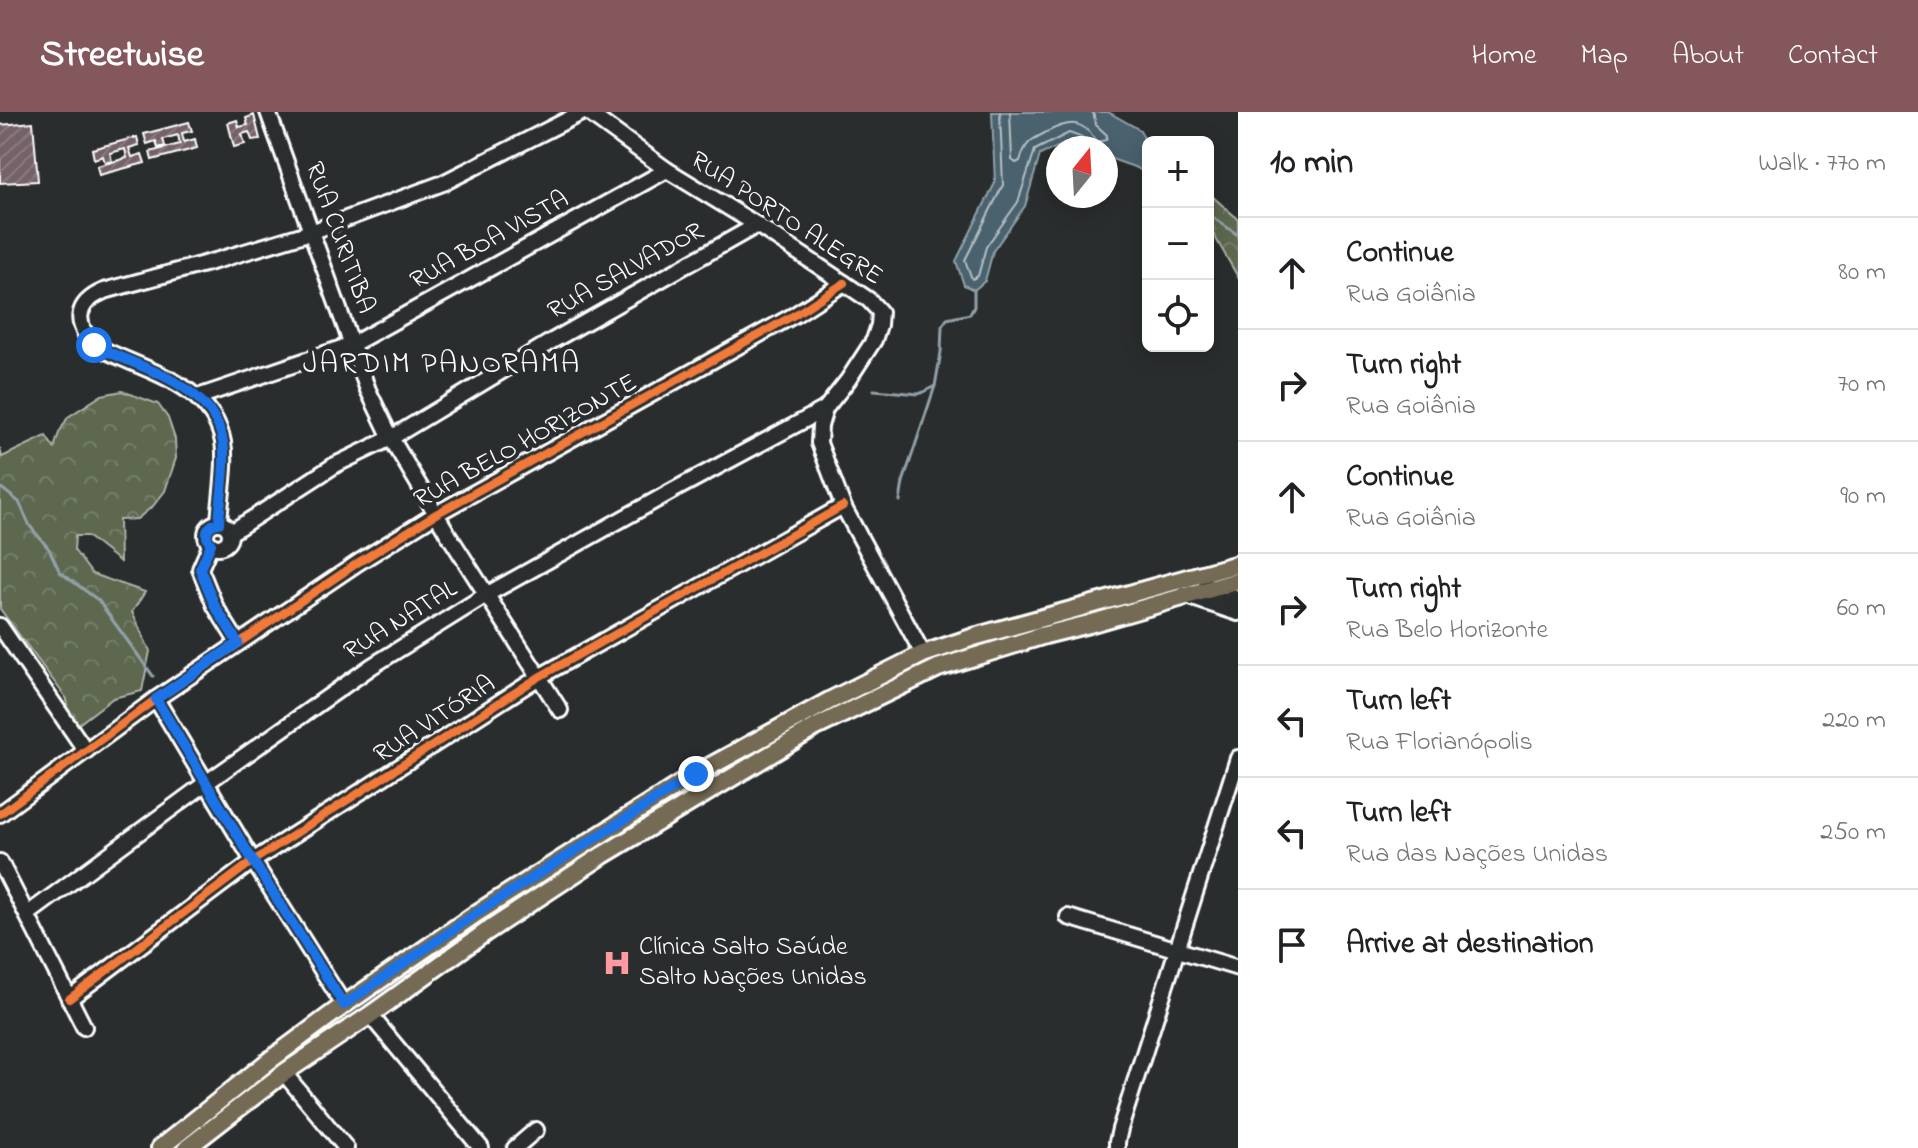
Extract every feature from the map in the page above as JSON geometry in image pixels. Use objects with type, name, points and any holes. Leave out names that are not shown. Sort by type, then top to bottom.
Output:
[{"type":"main road","points":[[1204,582],[1238,564]]},
{"type":"main road","points":[[160,1148],[344,1005],[477,913],[696,774],[831,700],[923,654],[977,636],[1204,582],[1238,581]]},
{"type":"main road","points":[[816,727],[938,668],[1089,624],[1181,588]]},
{"type":"main road","points":[[187,1148],[284,1073],[486,932],[603,855],[816,727],[846,704],[842,699],[831,700]]},
{"type":"main road","points":[[477,913],[477,921],[486,932]]},
{"type":"street","name":"RUA CURITIBA","points":[[268,112],[351,345],[391,438],[560,710]]},
{"type":"street","points":[[224,528],[223,442],[213,414],[198,397],[162,376],[94,345],[80,321],[83,305],[92,296],[104,291],[311,232],[443,183],[585,112]]},
{"type":"street","name":"RUA PORTO ALEGRE","points":[[585,112],[667,170],[757,225],[875,305],[880,312],[874,340],[825,409]]},
{"type":"street","name":"RUA BOA VISTA","points":[[198,397],[351,345],[667,170]]},
{"type":"street","name":"RUA SALVADOR","points":[[238,643],[215,606],[200,569],[211,544],[219,547],[229,540],[224,528],[335,465],[391,438],[552,341],[757,225]]},
{"type":"street","name":"RUA BELO HORIZONTE","points":[[0,814],[156,699],[359,562],[436,514],[796,314],[844,283]]},
{"type":"street","points":[[825,409],[819,443],[843,506],[923,654]]},
{"type":"street","name":"RUA NATAL","points":[[28,914],[372,666],[486,595],[825,409]]},
{"type":"street","name":"RUA VITÓRIA","points":[[69,999],[253,861],[539,677],[843,506]]},
{"type":"street","points":[[1204,582],[1238,599]]},
{"type":"street","points":[[1181,588],[1238,613]]},
{"type":"street","points":[[0,626],[86,751]]},
{"type":"street","points":[[156,699],[344,1005]]},
{"type":"street","points":[[1117,1148],[1120,1129],[1238,758]]},
{"type":"street","points":[[0,862],[84,1027]]},
{"type":"street","points":[[1068,917],[1238,968]]},
{"type":"street","points":[[370,1015],[481,1148]]},
{"type":"street","points":[[284,1073],[346,1148]]},
{"type":"street","points":[[515,1148],[536,1130]]},
{"type":"green space","points":[[1214,198],[1238,219],[1238,277],[1214,235]]},
{"type":"green space","points":[[122,391],[158,404],[168,418],[175,439],[176,458],[165,491],[153,506],[137,519],[119,520],[120,562],[87,536],[75,536],[74,550],[92,574],[145,592],[132,612],[150,651],[142,691],[113,698],[76,726],[67,712],[67,699],[0,609],[0,448],[2,457],[46,436],[54,448],[68,417],[102,395]]},
{"type":"water","points":[[992,112],[1108,112],[1140,130],[1143,136],[1142,171],[1118,161],[1118,136],[1046,136],[1046,152],[1040,155],[1025,206],[993,251],[985,281],[974,290],[964,285],[956,261],[995,183]]},
{"type":"building","points":[[254,115],[260,139],[252,140],[249,132],[242,134],[245,144],[234,147],[228,123],[237,120],[239,127],[248,125],[246,118]]},
{"type":"building","points":[[33,122],[38,181],[0,183],[0,125]]},
{"type":"building","points":[[189,122],[192,131],[182,133],[184,142],[195,139],[197,148],[152,160],[150,152],[180,144],[178,135],[163,139],[165,146],[158,148],[156,141],[147,144],[144,134]]},
{"type":"building","points":[[137,137],[139,145],[129,148],[132,157],[142,154],[145,163],[99,175],[97,166],[127,158],[125,149],[110,153],[112,161],[105,163],[103,156],[94,159],[92,149]]},
{"type":"waterway","points":[[1214,218],[1238,235]]},
{"type":"waterway","points":[[900,501],[903,482],[935,386],[942,326],[947,319],[970,314],[974,307],[974,290]]},
{"type":"waterway","points":[[874,390],[919,394],[935,386]]},
{"type":"waterway","points":[[0,487],[19,502],[30,526],[49,549],[60,572],[98,600],[153,676]]},
{"type":"cycle path","points":[[0,814],[156,699],[359,562],[436,514],[796,314],[844,283]]},
{"type":"cycle path","points":[[69,999],[253,861],[539,677],[843,506]]},
{"type":"place","name":"Clínica Salto Saúde Salto Nações Unidas","points":[[617,963]]},
{"type":"district","name":"JARDIM PANORAMA","points":[[442,365]]},
{"type":"route","points":[[94,345],[183,387],[198,397],[213,414],[223,442],[224,464],[219,523],[207,530],[206,536],[211,544],[200,569],[215,606],[238,643],[156,699],[344,1005],[477,913],[696,774]]}]
